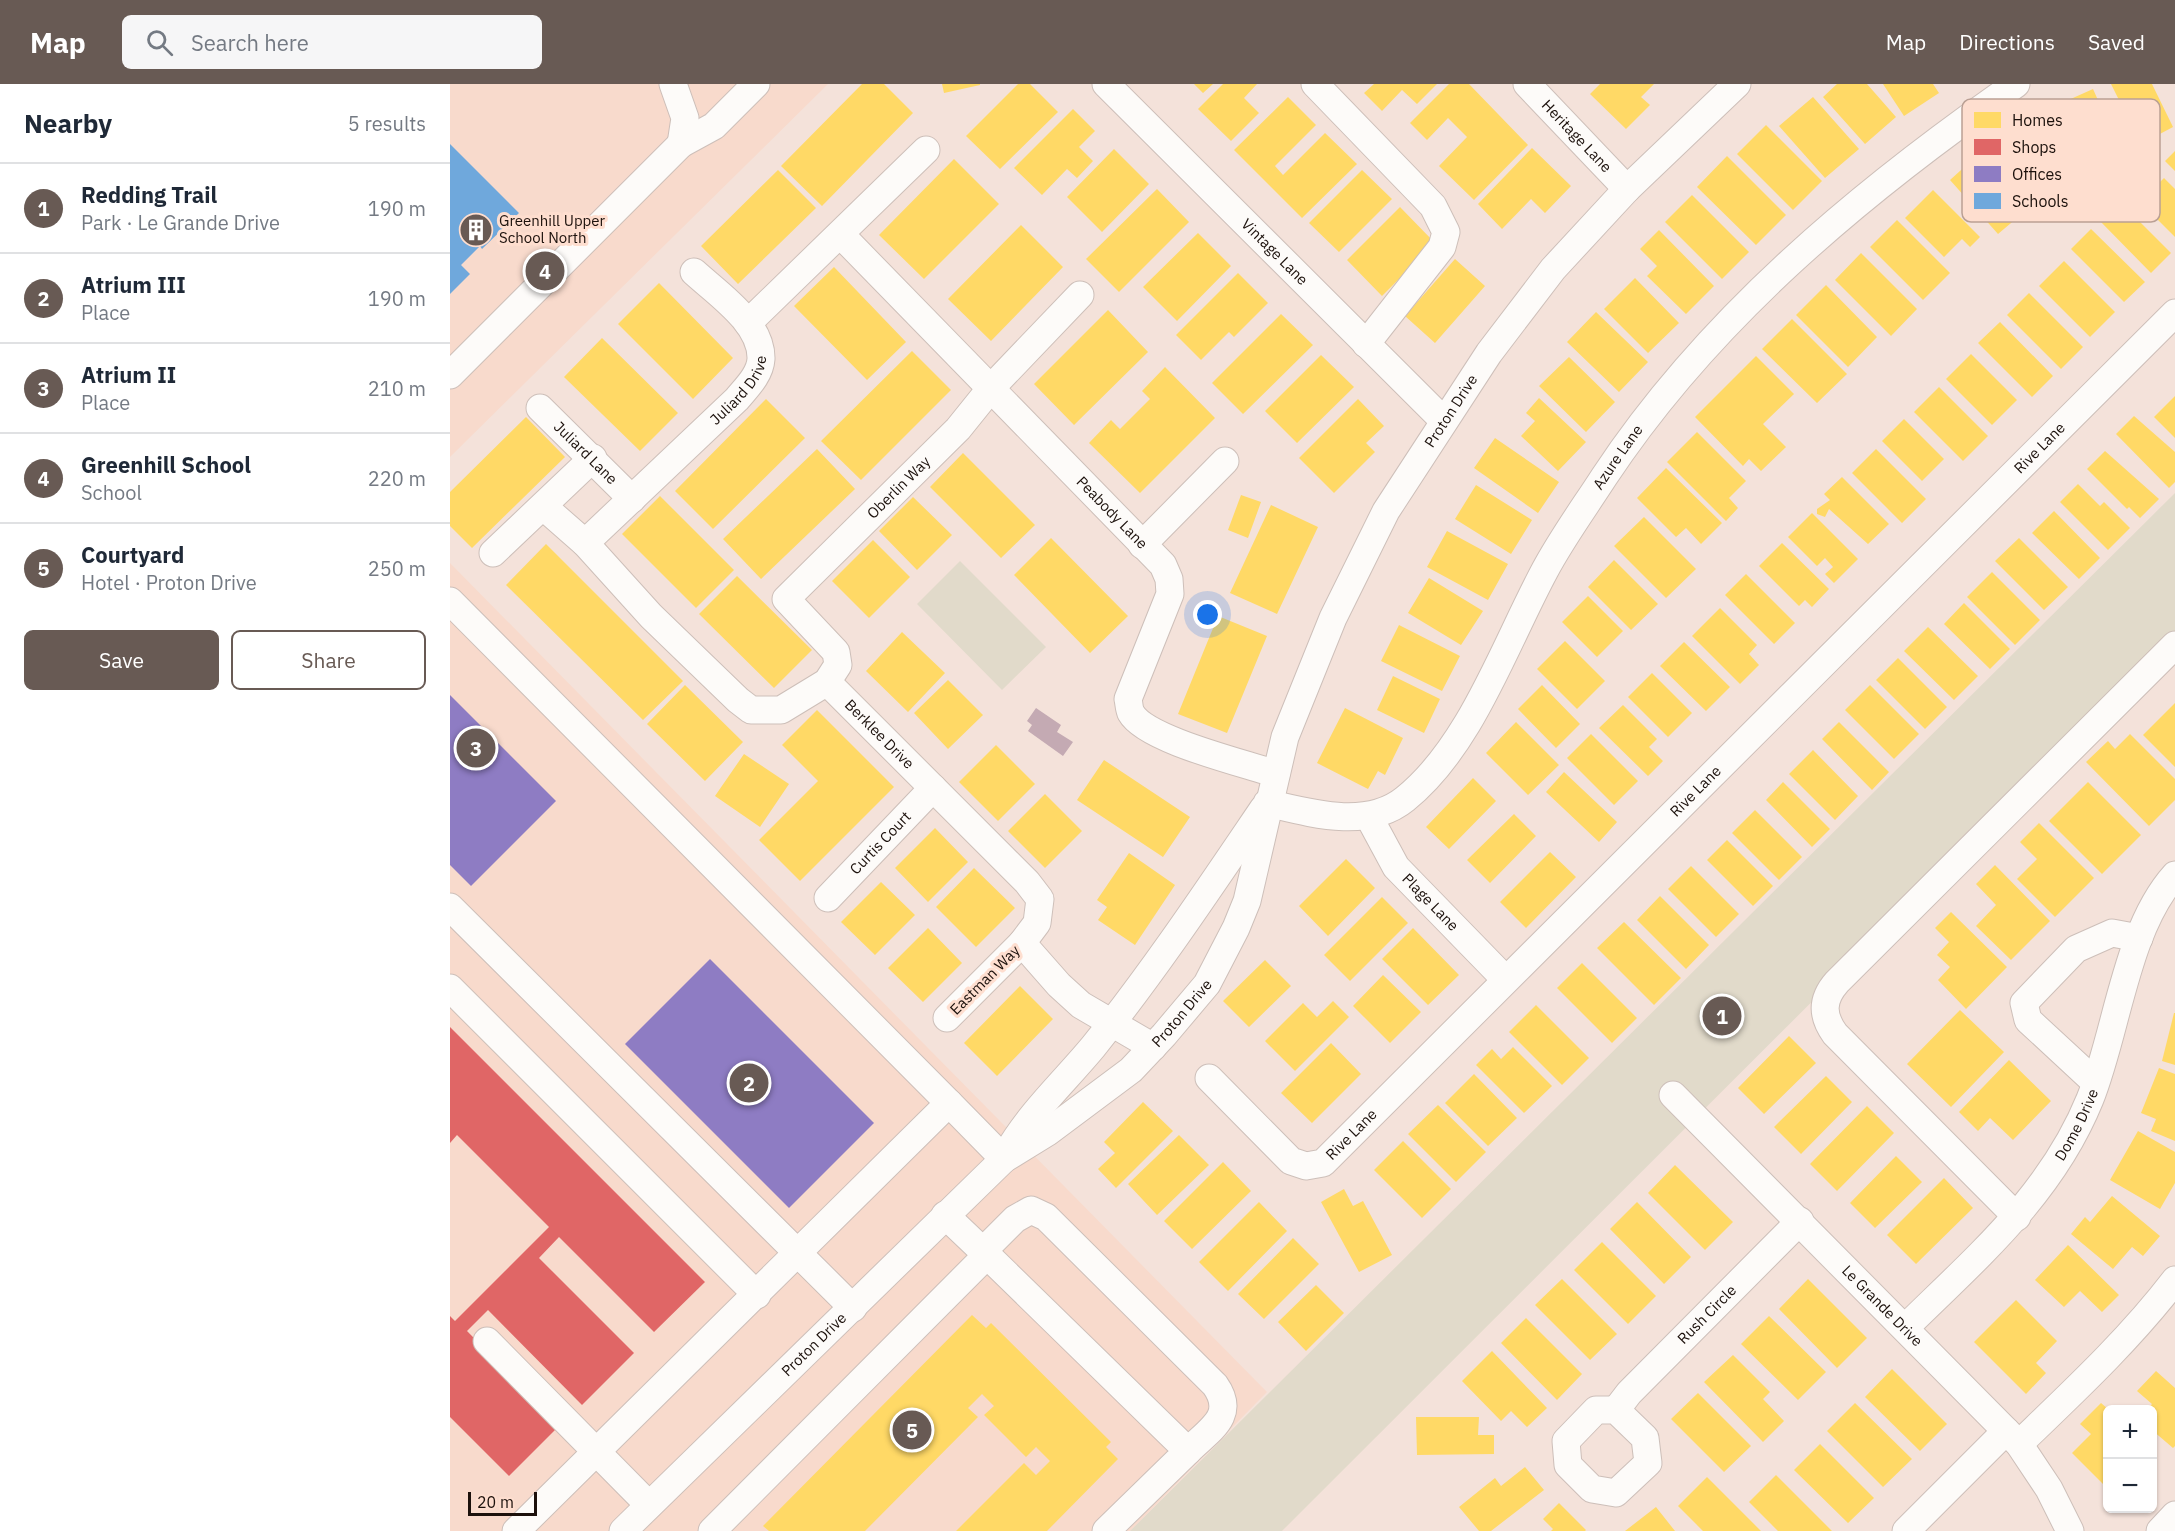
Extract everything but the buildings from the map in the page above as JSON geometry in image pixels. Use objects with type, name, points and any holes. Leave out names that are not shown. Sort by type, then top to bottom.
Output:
[{"type":"street","points":[[673,84],[685,118],[681,144]]},
{"type":"street","points":[[450,375],[681,144],[714,126],[756,84]]},
{"type":"street","name":"Vintage Lane","points":[[1106,84],[1444,421]]},
{"type":"street","points":[[1314,84],[1433,206],[1446,232],[1442,247],[1366,344]]},
{"type":"street","name":"Heritage Lane","points":[[1527,84],[1627,189]]},
{"type":"street","name":"Proton Drive","points":[[623,1531],[1004,1159],[1048,1132],[1131,1070],[1207,984],[1236,928],[1254,873],[1266,820],[1267,803],[1285,737],[1333,618],[1386,511],[1489,353],[1553,270],[1627,189],[1737,84]]},
{"type":"street","name":"Azure Lane","points":[[1994,99],[2016,84]]},
{"type":"street","name":"Azure Lane","points":[[1369,818],[1403,801],[1426,779],[1452,746],[1475,709],[1546,567],[1606,474],[1713,339],[1845,212],[1932,142],[1962,121]]},
{"type":"street","points":[[694,272],[748,323],[926,150]]},
{"type":"street","name":"Peabody Lane","points":[[841,235],[1163,565],[1169,579],[1170,594],[1128,699],[1130,712],[1144,726],[1164,738],[1276,774]]},
{"type":"street","name":"Oberlin Way","points":[[827,682],[837,665],[836,652],[786,599],[958,429],[991,388],[1080,295]]},
{"type":"street","name":"Rive Lane","points":[[1209,1078],[1291,1161],[1306,1166],[1323,1163],[2175,313]]},
{"type":"street","name":"Juliard Drive","points":[[585,543],[737,399],[755,377],[761,360],[758,342],[748,323]]},
{"type":"street","name":"Juliard Lane","points":[[540,408],[593,458],[632,500]]},
{"type":"street","points":[[493,553],[593,458]]},
{"type":"street","points":[[1142,545],[1225,461]]},
{"type":"street","points":[[544,507],[585,543],[651,616],[751,710],[781,710],[827,682]]},
{"type":"street","points":[[450,601],[1004,1159]]},
{"type":"street","points":[[2018,1217],[1835,1034],[1825,1020],[1824,1005],[1828,992],[1837,982],[2175,645]]},
{"type":"street","name":"Berklee Drive","points":[[827,682],[1027,882],[1040,899],[1037,923],[1022,943]]},
{"type":"street","name":"Curtis Court","points":[[828,898],[933,788]]},
{"type":"street","points":[[1267,803],[1309,813],[1369,818]]},
{"type":"street","name":"Proton Drive","points":[[1004,1159],[1019,1133],[1112,1021],[1172,944],[1267,803]]},
{"type":"street","name":"Plage Lane","points":[[1369,818],[1396,867],[1505,979]]},
{"type":"street","name":"Dome Drive","points":[[1905,1328],[2018,1217],[2068,1146],[2095,1082],[2139,938],[2154,906],[2175,875]]},
{"type":"street","points":[[450,907],[853,1308]]},
{"type":"street","points":[[2095,1082],[2028,1020],[2024,1003],[2076,949],[2112,933],[2139,938]]},
{"type":"street","points":[[1022,943],[1059,985],[1081,1005],[1153,1047]]},
{"type":"street","name":"Eastman Way","points":[[947,1018],[1022,943]]},
{"type":"street","points":[[450,988],[757,1295]]},
{"type":"street","name":"Le Grande Drive","points":[[1673,1095],[2013,1437],[2049,1488],[2070,1531]]},
{"type":"street","points":[[516,1531],[799,1254],[949,1103]]},
{"type":"street","points":[[712,1531],[985,1253],[1015,1219],[1031,1210],[1047,1217],[1215,1385],[1223,1397],[1225,1409],[1218,1420],[1106,1531]]},
{"type":"street","points":[[945,1215],[1188,1451]]},
{"type":"street","name":"Rush Circle","points":[[1616,1410],[1629,1393],[1800,1221]]},
{"type":"street","points":[[1906,1531],[2013,1437],[2093,1372],[2155,1306],[2175,1280]]},
{"type":"street","points":[[487,1341],[649,1505]]},
{"type":"street","points":[[2160,1531],[2175,1515]]},
{"type":"shaded area","points":[[450,84],[828,84],[450,457]]},
{"type":"shaded area","points":[[2175,493],[2175,639],[1282,1531],[1130,1531]]},
{"type":"shaded area","points":[[960,561],[1046,647],[1002,690],[917,604]]},
{"type":"shaded area","points":[[450,563],[1267,1392],[1130,1531],[450,1531]]},
{"type":"shaded area","points":[[1036,708],[1061,725],[1057,732],[1073,742],[1063,756],[1028,731],[1032,725],[1027,721]]},
{"type":"place","name":"Greenhill Upper School North","points":[[476,230]]},
{"type":"place","name":"Greenhill School","points":[[545,271]]},
{"type":"place","name":"Atrium II","points":[[476,748]]},
{"type":"place","name":"Redding Trail","points":[[1722,1016]]},
{"type":"place","name":"Atrium III","points":[[749,1083]]},
{"type":"place","name":"Courtyard","points":[[912,1430]]}]
